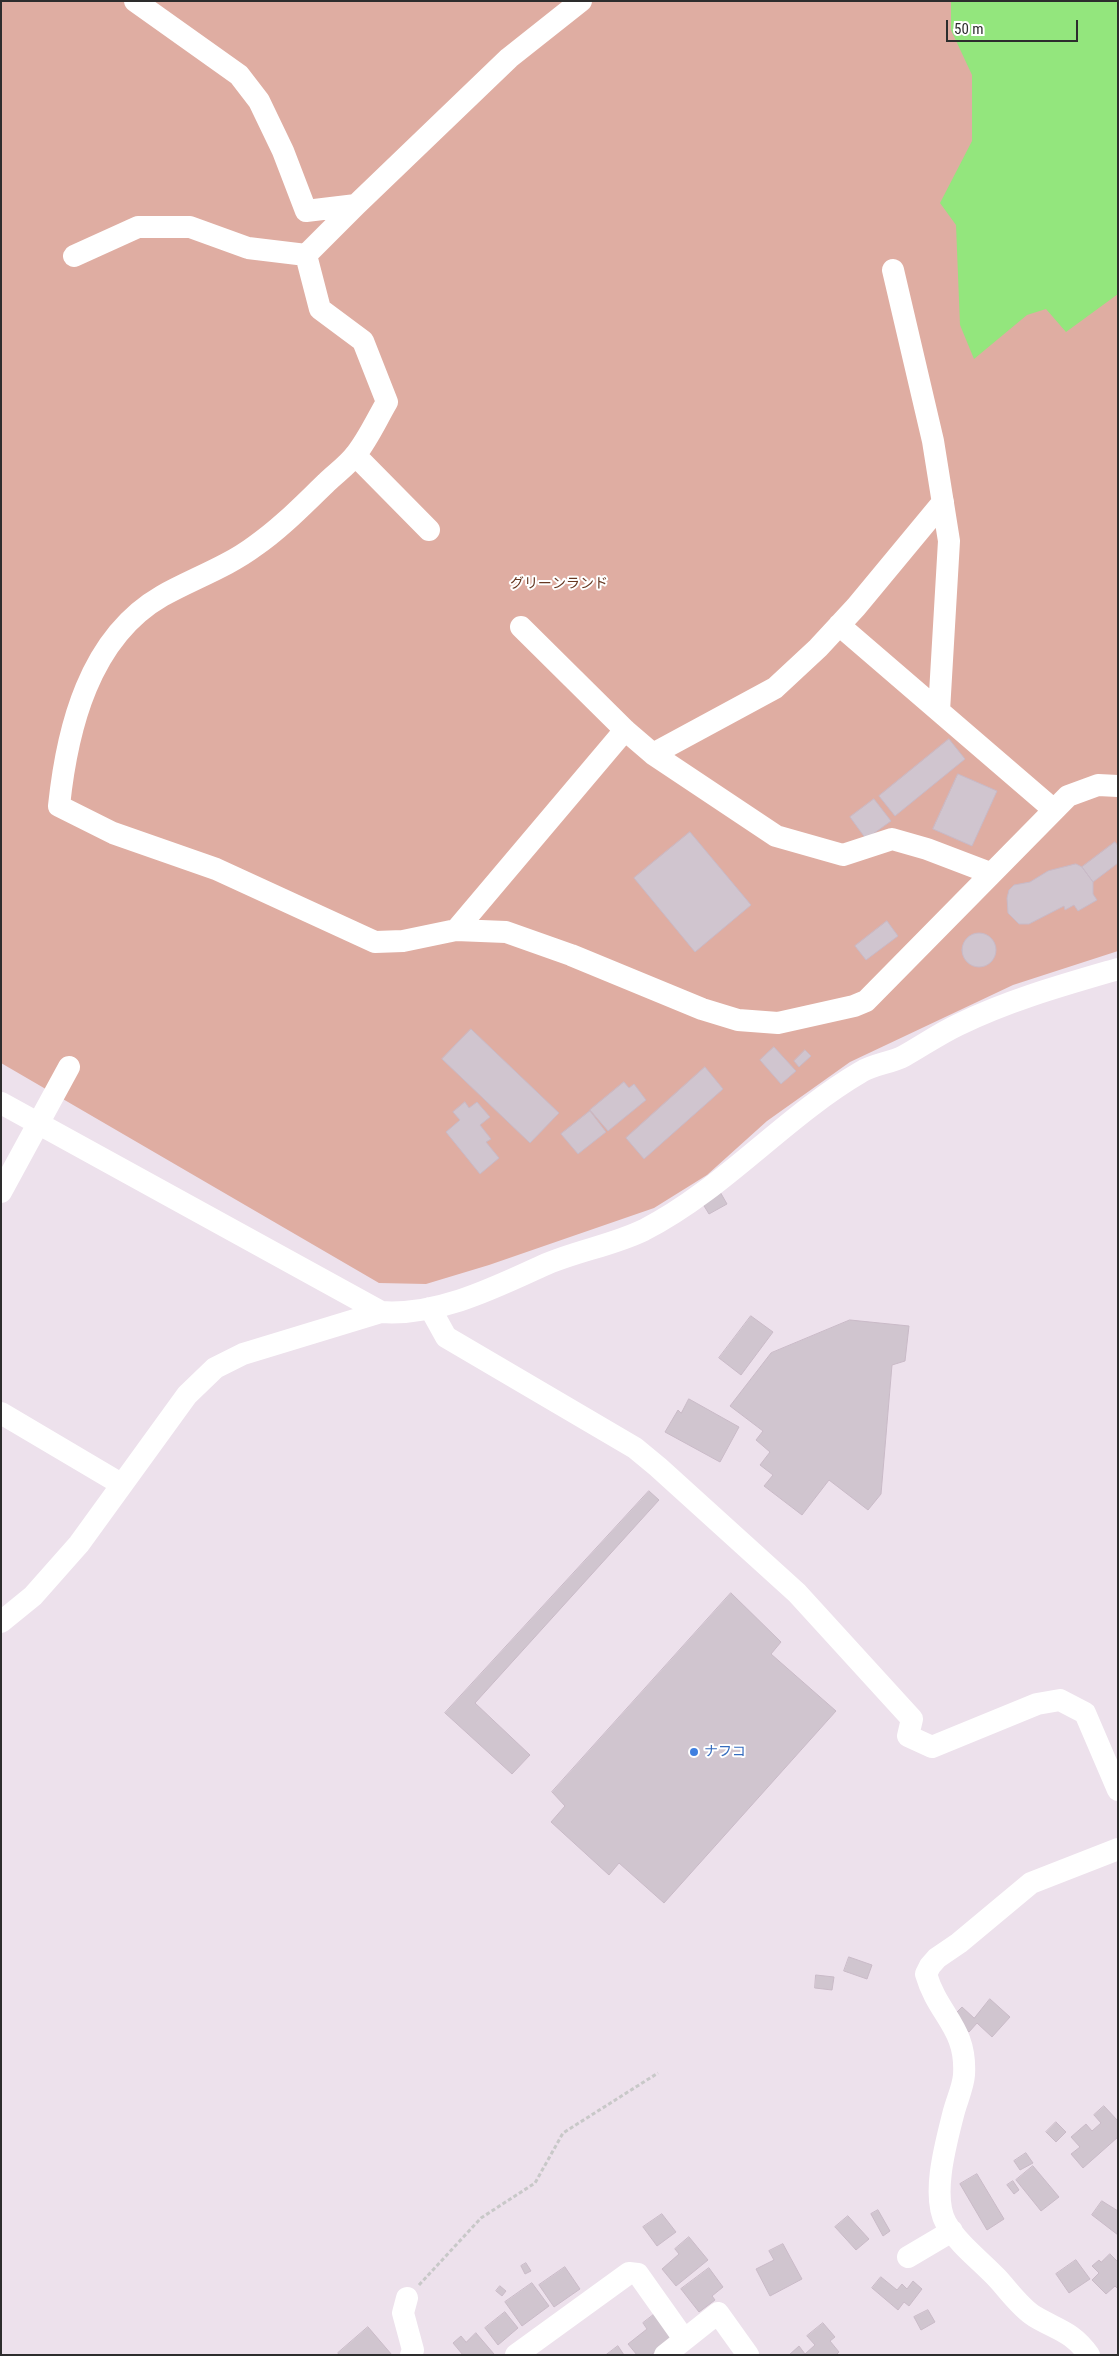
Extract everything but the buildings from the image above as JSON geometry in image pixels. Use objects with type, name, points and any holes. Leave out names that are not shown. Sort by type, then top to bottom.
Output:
[{"type":"street","points":[[135,1],[239,75],[259,101],[283,151],[306,211],[356,205]]},
{"type":"street","points":[[306,255],[509,58],[581,1]]},
{"type":"street","points":[[74,256],[138,227],[190,227],[248,248],[306,255]]},
{"type":"street","points":[[306,255],[320,309],[363,341],[387,402],[355,455],[254,547],[160,597],[131,619],[108,647],[95,669],[77,712],[64,764],[59,806],[113,833],[216,869],[376,942],[402,941],[456,930],[506,932],[572,955],[702,1009],[738,1020],[778,1023],[854,1006],[866,1000],[1068,796],[1098,785],[1118,786]]},
{"type":"street","points":[[893,270],[933,441],[949,541],[940,712]]},
{"type":"street","points":[[355,455],[430,530]]},
{"type":"street","points":[[653,754],[775,688],[818,648],[839,625],[942,502]]},
{"type":"street","points":[[839,625],[1054,810]]},
{"type":"street","points":[[521,627],[625,730],[653,754],[776,836],[842,856],[892,839],[927,849],[990,873]]},
{"type":"street","points":[[456,930],[625,730]]},
{"type":"street","points":[[1,1622],[33,1596],[79,1544],[187,1395],[215,1368],[244,1354],[381,1312],[398,1313],[430,1308],[488,1291],[555,1260],[605,1245],[644,1230],[726,1175],[836,1088],[863,1070],[902,1057],[958,1025],[1019,998],[1118,968]]},
{"type":"street","points":[[1,1192],[69,1067]]},
{"type":"street","points":[[1,1103],[381,1312]]},
{"type":"street","points":[[430,1308],[446,1337],[635,1448],[658,1467],[797,1593],[912,1720],[908,1736],[932,1747],[1037,1704],[1060,1700],[1085,1713],[1118,1790]]},
{"type":"street","points":[[1,1413],[121,1484]]},
{"type":"street","points":[[1089,2355],[1069,2333],[1035,2316],[1022,2306],[952,2231],[945,2221],[940,2200],[940,2177],[952,2115],[964,2076],[965,2054],[956,2030],[933,1994],[926,1974],[937,1958],[959,1943],[1031,1883],[1118,1849]]},
{"type":"street","points":[[908,2257],[952,2231]]},
{"type":"street","points":[[516,2355],[629,2273],[638,2274],[684,2339]]},
{"type":"street","points":[[407,2298],[403,2313],[413,2350],[410,2355]]},
{"type":"street","points":[[665,2355],[718,2313],[748,2355]]},
{"type":"path","points":[[407,2298],[481,2218],[534,2183],[563,2133],[658,2073]]},
{"type":"green space","name":"グリーンランド","points":[[1,1],[1118,1],[1118,951],[1013,985],[850,1062],[767,1121],[707,1175],[654,1208],[489,1265],[426,1284],[379,1283],[1,1063]]},
{"type":"shaded area","points":[[951,1],[1118,1],[1118,294],[1066,332],[1046,309],[1027,315],[974,359],[960,325],[956,225],[940,203],[972,141],[972,75],[951,30]]},
{"type":"place","name":"ナフコ","points":[[694,1752]]}]
